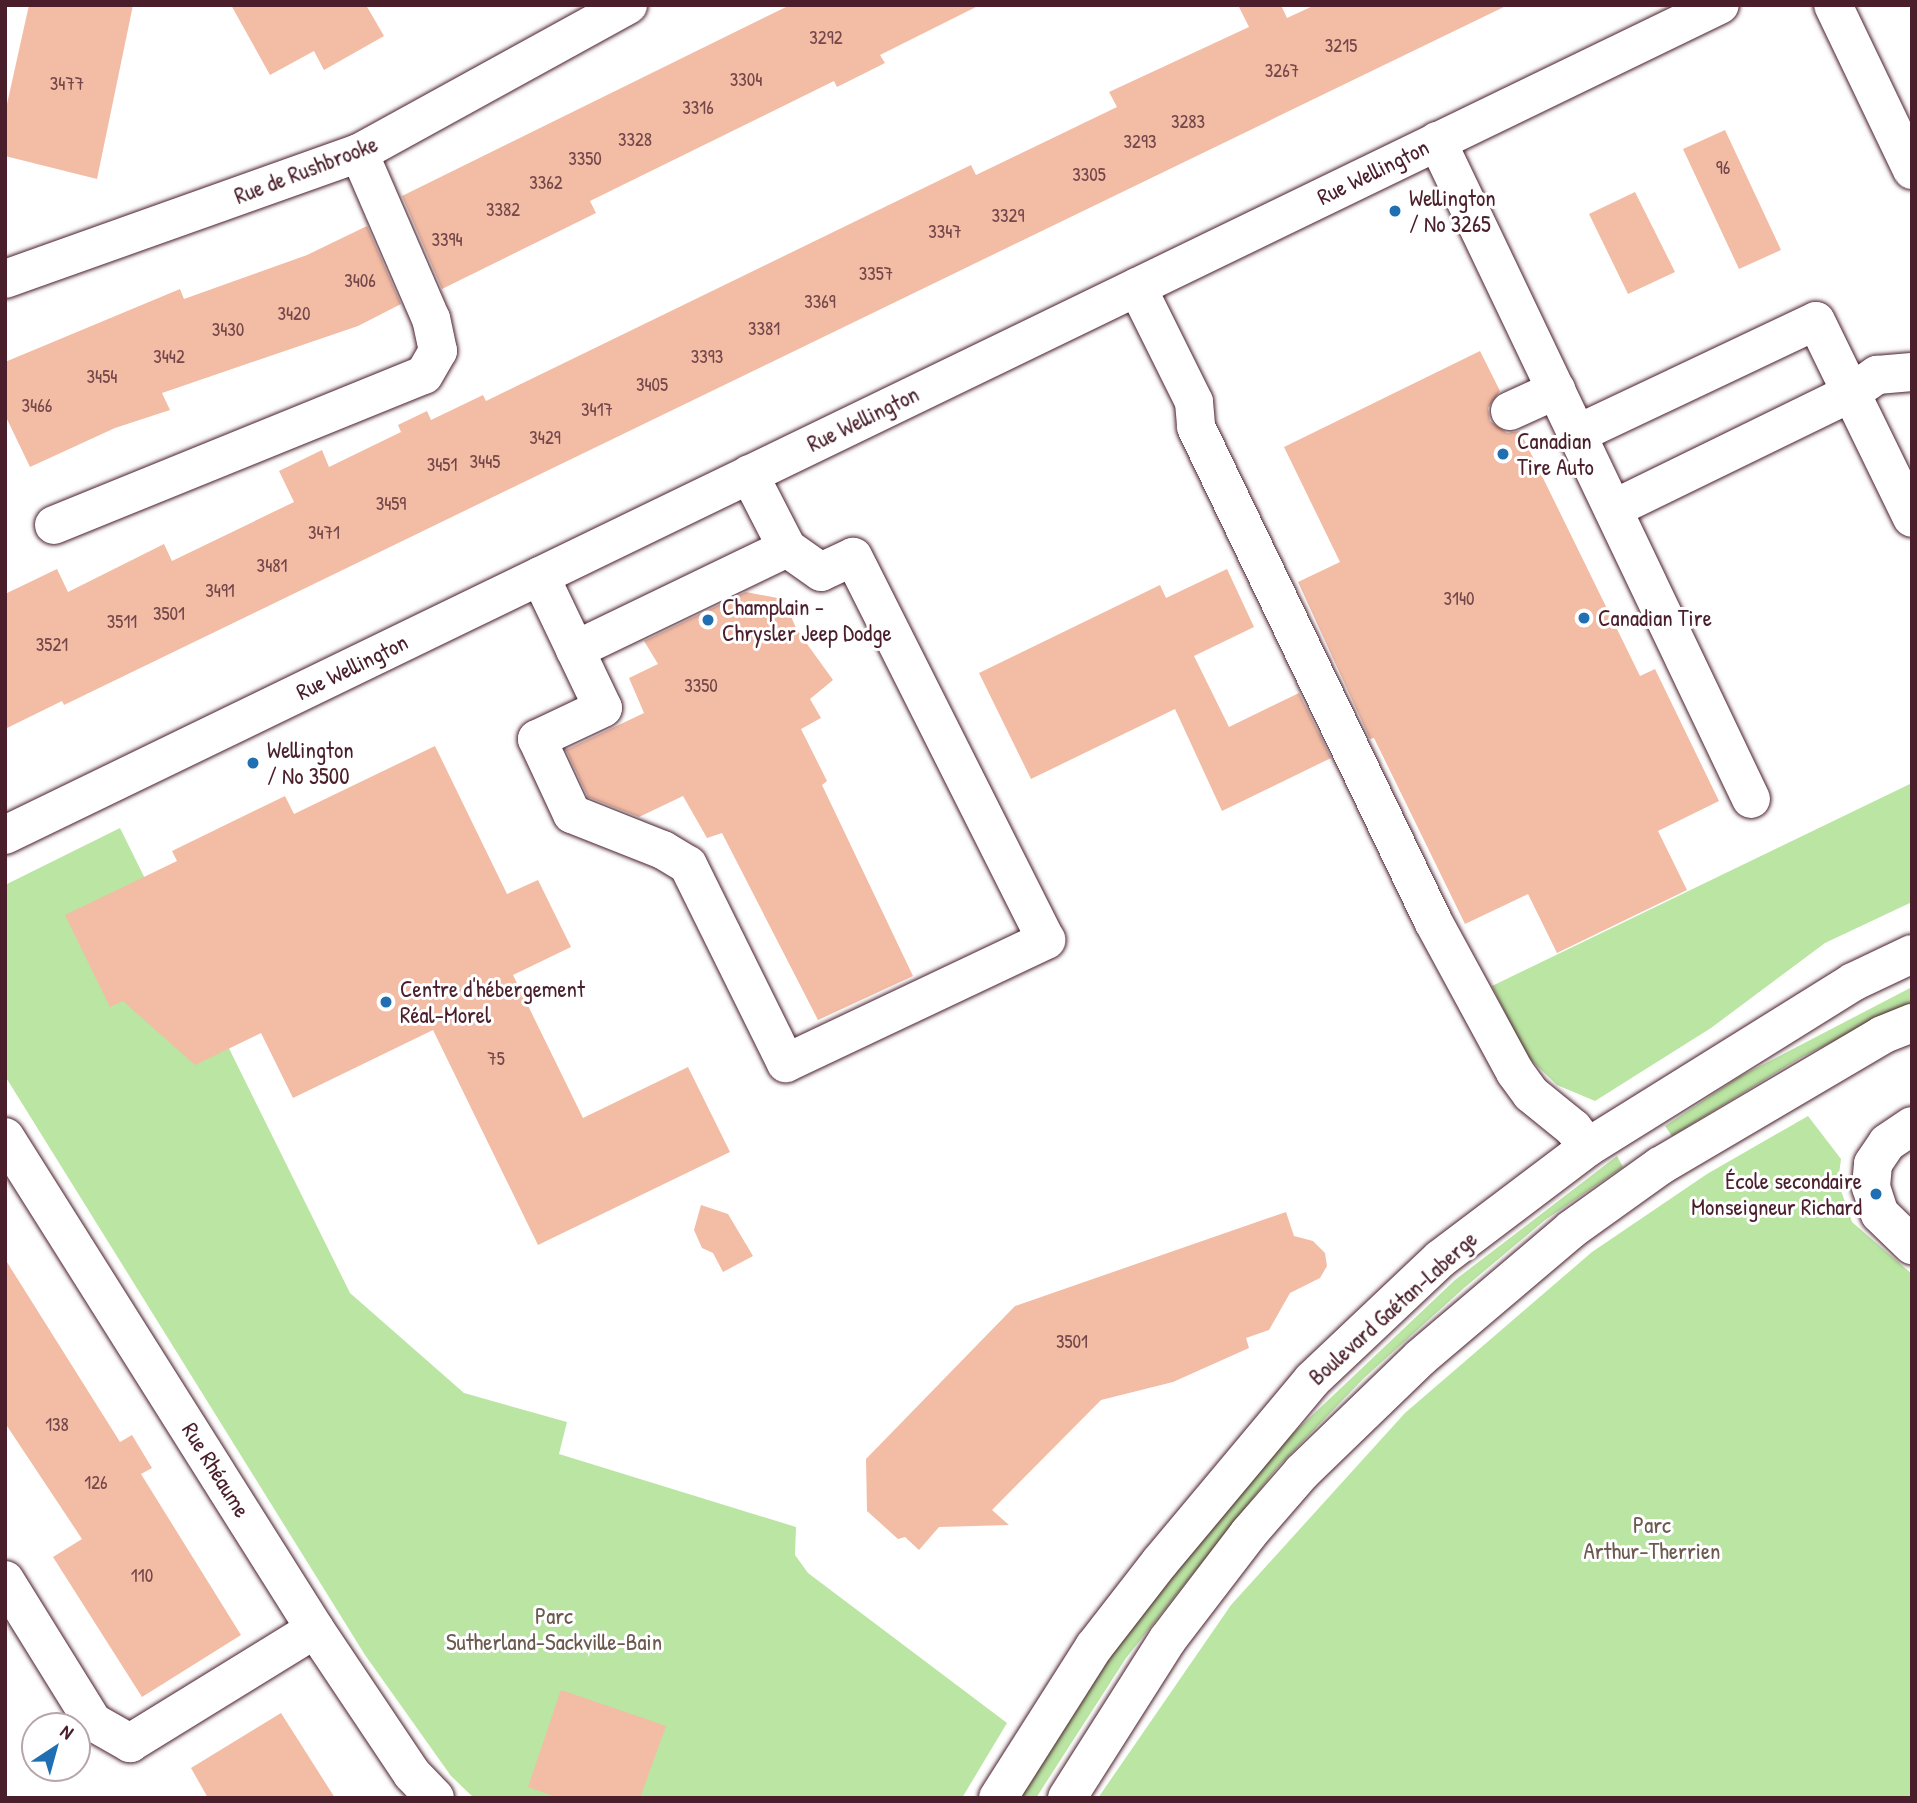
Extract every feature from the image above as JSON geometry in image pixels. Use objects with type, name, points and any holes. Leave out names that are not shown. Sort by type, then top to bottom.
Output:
[{"type":"main road","name":"Rue de Rushbrooke","points":[[5,279],[359,153],[628,5]]},
{"type":"main road","name":"Rue Wellington","points":[[5,835],[1720,5]]},
{"type":"main road","points":[[1833,5],[1912,170]]},
{"type":"main road","points":[[1437,141],[1751,799]]},
{"type":"main road","points":[[54,525],[424,375],[438,351],[431,319],[359,153]]},
{"type":"main road","points":[[1137,287],[1194,402],[1196,427],[1280,594],[1433,921],[1515,1072],[1531,1094],[1573,1128],[1588,1147]]},
{"type":"main road","points":[[1577,434],[1816,321],[1912,518]]},
{"type":"main road","points":[[1613,509],[1851,393],[1877,375],[1912,372]]},
{"type":"main road","points":[[1510,411],[1556,390]]},
{"type":"main road","points":[[540,576],[603,708],[537,739],[572,814],[663,850],[688,865],[786,1063],[1046,940],[853,557],[821,572],[787,548],[749,474]]},
{"type":"main road","points":[[575,650],[787,548]]},
{"type":"main road","name":"Boulevard Gaétan-Laberge","points":[[998,1798],[1094,1647],[1312,1380],[1440,1259],[1588,1147],[1853,982],[1912,954]]},
{"type":"main road","points":[[1067,1798],[1168,1639],[1302,1472],[1459,1322],[1572,1229],[1661,1166],[1882,1035],[1912,1023]]},
{"type":"main road","points":[[1629,1121],[1661,1166]]},
{"type":"main road","points":[[1912,1126],[1887,1143],[1873,1164],[1871,1187],[1880,1214],[1912,1245]]},
{"type":"main road","name":"Rue Rhéaume","points":[[8,1147],[315,1629],[412,1774],[435,1798]]},
{"type":"main road","points":[[5,1580],[93,1722],[130,1743],[315,1629]]},
{"type":"green space","points":[[1912,783],[1912,902],[1825,943],[1711,1028],[1595,1101],[1557,1085],[1526,1055],[1492,986]]},
{"type":"green space","name":"Parc Sutherland-Sackville-Bain","points":[[120,828],[350,1293],[464,1393],[567,1422],[559,1454],[796,1527],[795,1555],[808,1573],[1007,1723],[962,1798],[474,1798],[451,1776],[365,1655],[5,1076],[5,885]]},
{"type":"green space","points":[[1912,987],[1912,1002],[1800,1058],[1672,1136],[1665,1126],[1739,1077]]},
{"type":"green space","name":"Parc Arthur-Therrien","points":[[1808,1116],[1841,1159],[1838,1182],[1852,1222],[1912,1274],[1912,1798],[1098,1798],[1231,1605],[1405,1413],[1592,1252],[1707,1174]]},
{"type":"green space","points":[[1617,1156],[1623,1167],[1545,1220],[1464,1288],[1364,1378],[1277,1468],[1126,1658],[1036,1798],[1021,1798],[1114,1651],[1264,1461],[1455,1280]]},
{"type":"building","points":[[29,5],[133,5],[97,179],[5,156],[5,113]]},
{"type":"building","points":[[231,5],[366,5],[384,36],[324,70],[314,51],[270,75]]},
{"type":"building","points":[[790,5],[980,5],[880,55],[885,63],[837,87],[834,81],[590,201],[596,213],[442,289],[402,196]]},
{"type":"building","points":[[1238,5],[1281,5],[1287,18],[1315,5],[1508,5],[64,705],[62,701],[5,729],[5,594],[57,569],[68,592],[164,544],[172,561],[294,502],[279,471],[322,450],[329,467],[401,432],[398,425],[427,411],[431,420],[483,395],[486,401],[971,165],[976,175],[1117,107],[1109,92],[1249,27]]},
{"type":"building","points":[[1725,130],[1781,250],[1739,269],[1683,149]]},
{"type":"building","points":[[1635,192],[1675,272],[1628,294],[1589,214]]},
{"type":"building","points":[[367,226],[401,304],[358,326],[162,393],[170,410],[115,428],[30,467],[5,415],[5,362],[180,289],[184,299],[307,255]]},
{"type":"building","points":[[1480,351],[1500,391],[1488,408],[1490,421],[1507,433],[1520,431],[1640,676],[1655,669],[1719,801],[1658,831],[1687,890],[1557,953],[1528,894],[1465,924],[1374,738],[1370,739],[1298,582],[1340,562],[1284,447]]},
{"type":"building","points":[[1227,569],[1254,627],[1194,656],[1229,727],[1299,693],[1331,758],[1222,811],[1175,709],[1031,779],[979,673],[1160,585],[1166,598]]},
{"type":"building","points":[[746,592],[783,599],[797,630],[833,680],[810,699],[821,718],[801,729],[827,781],[822,785],[913,976],[818,1020],[722,833],[707,838],[683,796],[639,817],[588,797],[566,750],[644,713],[629,678],[658,664],[644,641]]},
{"type":"building","name":"Centre d'hébergement Réal-Morel","points":[[435,746],[507,894],[538,880],[571,947],[513,975],[583,1118],[688,1067],[730,1152],[538,1245],[433,1030],[293,1098],[261,1033],[195,1065],[123,1001],[110,1007],[65,915],[177,861],[172,851],[285,796],[294,814]]},
{"type":"building","points":[[701,1205],[728,1214],[753,1256],[723,1272],[713,1253],[702,1248],[694,1230]]},
{"type":"building","points":[[1286,1212],[1294,1236],[1313,1241],[1325,1253],[1327,1266],[1320,1278],[1290,1293],[1269,1330],[1246,1338],[1249,1348],[1173,1382],[1101,1400],[992,1510],[1009,1525],[939,1527],[919,1550],[905,1537],[898,1539],[867,1511],[866,1459],[1015,1306]]},
{"type":"building","points":[[5,1259],[120,1442],[132,1435],[152,1468],[141,1474],[241,1635],[142,1697],[53,1557],[82,1539],[5,1423]]},
{"type":"building","points":[[561,1690],[666,1726],[640,1798],[559,1798],[528,1787]]},
{"type":"building","points":[[281,1713],[335,1798],[208,1798],[191,1768]]},
{"type":"place","name":"Wellington / No 3265","points":[[1395,211]]},
{"type":"place","name":"Canadian Tire Auto","points":[[1503,454]]},
{"type":"place","name":"Canadian Tire","points":[[1584,618]]},
{"type":"place","name":"Champlain - Chrysler Jeep Dodge","points":[[708,620]]},
{"type":"place","name":"Wellington / No 3500","points":[[253,763]]},
{"type":"place","name":"Centre d'hébergement Réal-Morel","points":[[386,1002]]},
{"type":"place","name":"École secondaire Monseigneur Richard","points":[[1876,1194]]}]
